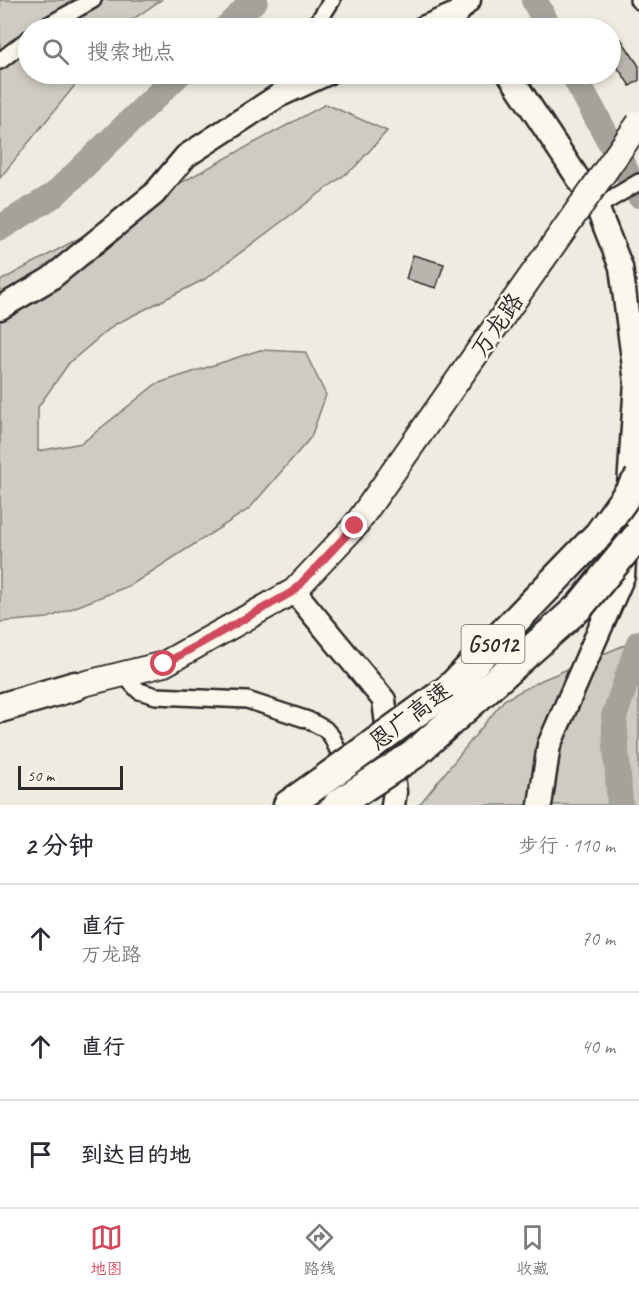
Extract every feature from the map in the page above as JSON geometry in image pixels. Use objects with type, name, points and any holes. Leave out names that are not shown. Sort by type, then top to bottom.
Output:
[{"type":"highway","name":"恩广高速","points":[[288,805],[450,688],[599,534],[639,478]]},
{"type":"highway","name":"恩广高速","points":[[338,805],[412,755],[580,606],[639,534]]},
{"type":"highway","points":[[0,698],[75,686]]},
{"type":"highway","points":[[0,708],[75,686]]},
{"type":"main road","points":[[0,308],[50,279],[154,194],[186,156],[278,96],[304,84]]},
{"type":"main road","points":[[516,84],[603,203],[621,267],[636,382],[623,576],[549,745],[540,805]]},
{"type":"main road","name":"万龙路","points":[[294,591],[355,526],[639,123]]},
{"type":"main road","points":[[75,686],[164,664],[294,591],[384,699],[395,792],[393,805]]},
{"type":"street","points":[[61,18],[93,0]]},
{"type":"street","points":[[320,18],[332,0]]},
{"type":"street","points":[[0,61],[18,47]]},
{"type":"street","points":[[278,96],[282,84]]},
{"type":"street","points":[[603,203],[639,182]]},
{"type":"street","points":[[123,674],[139,691],[156,696],[247,700],[308,720],[325,729],[332,736],[349,776],[349,805]]},
{"type":"shaded area","points":[[0,0],[161,0],[135,18],[18,18],[18,84],[76,84],[0,178]]},
{"type":"shaded area","points":[[326,104],[387,131],[355,167],[205,279],[114,325],[69,363],[38,407],[38,451],[82,443],[156,384],[260,350],[305,352],[326,395],[311,437],[249,509],[131,585],[48,618],[0,622],[0,281]]},
{"type":"shaded area","points":[[639,639],[639,805],[419,805],[504,700],[542,680]]},
{"type":"building","points":[[621,39],[639,66],[639,80],[630,86],[621,72]]},
{"type":"building","points":[[413,255],[444,264],[436,288],[406,279]]},
{"type":"waterway","points":[[236,18],[255,0]]},
{"type":"waterway","points":[[534,0],[544,18]]},
{"type":"waterway","points":[[0,228],[54,195],[169,84]]},
{"type":"waterway","points":[[578,84],[639,195]]},
{"type":"waterway","points":[[620,805],[614,717],[639,643]]},
{"type":"route","points":[[164,664],[294,591],[355,526]]}]
